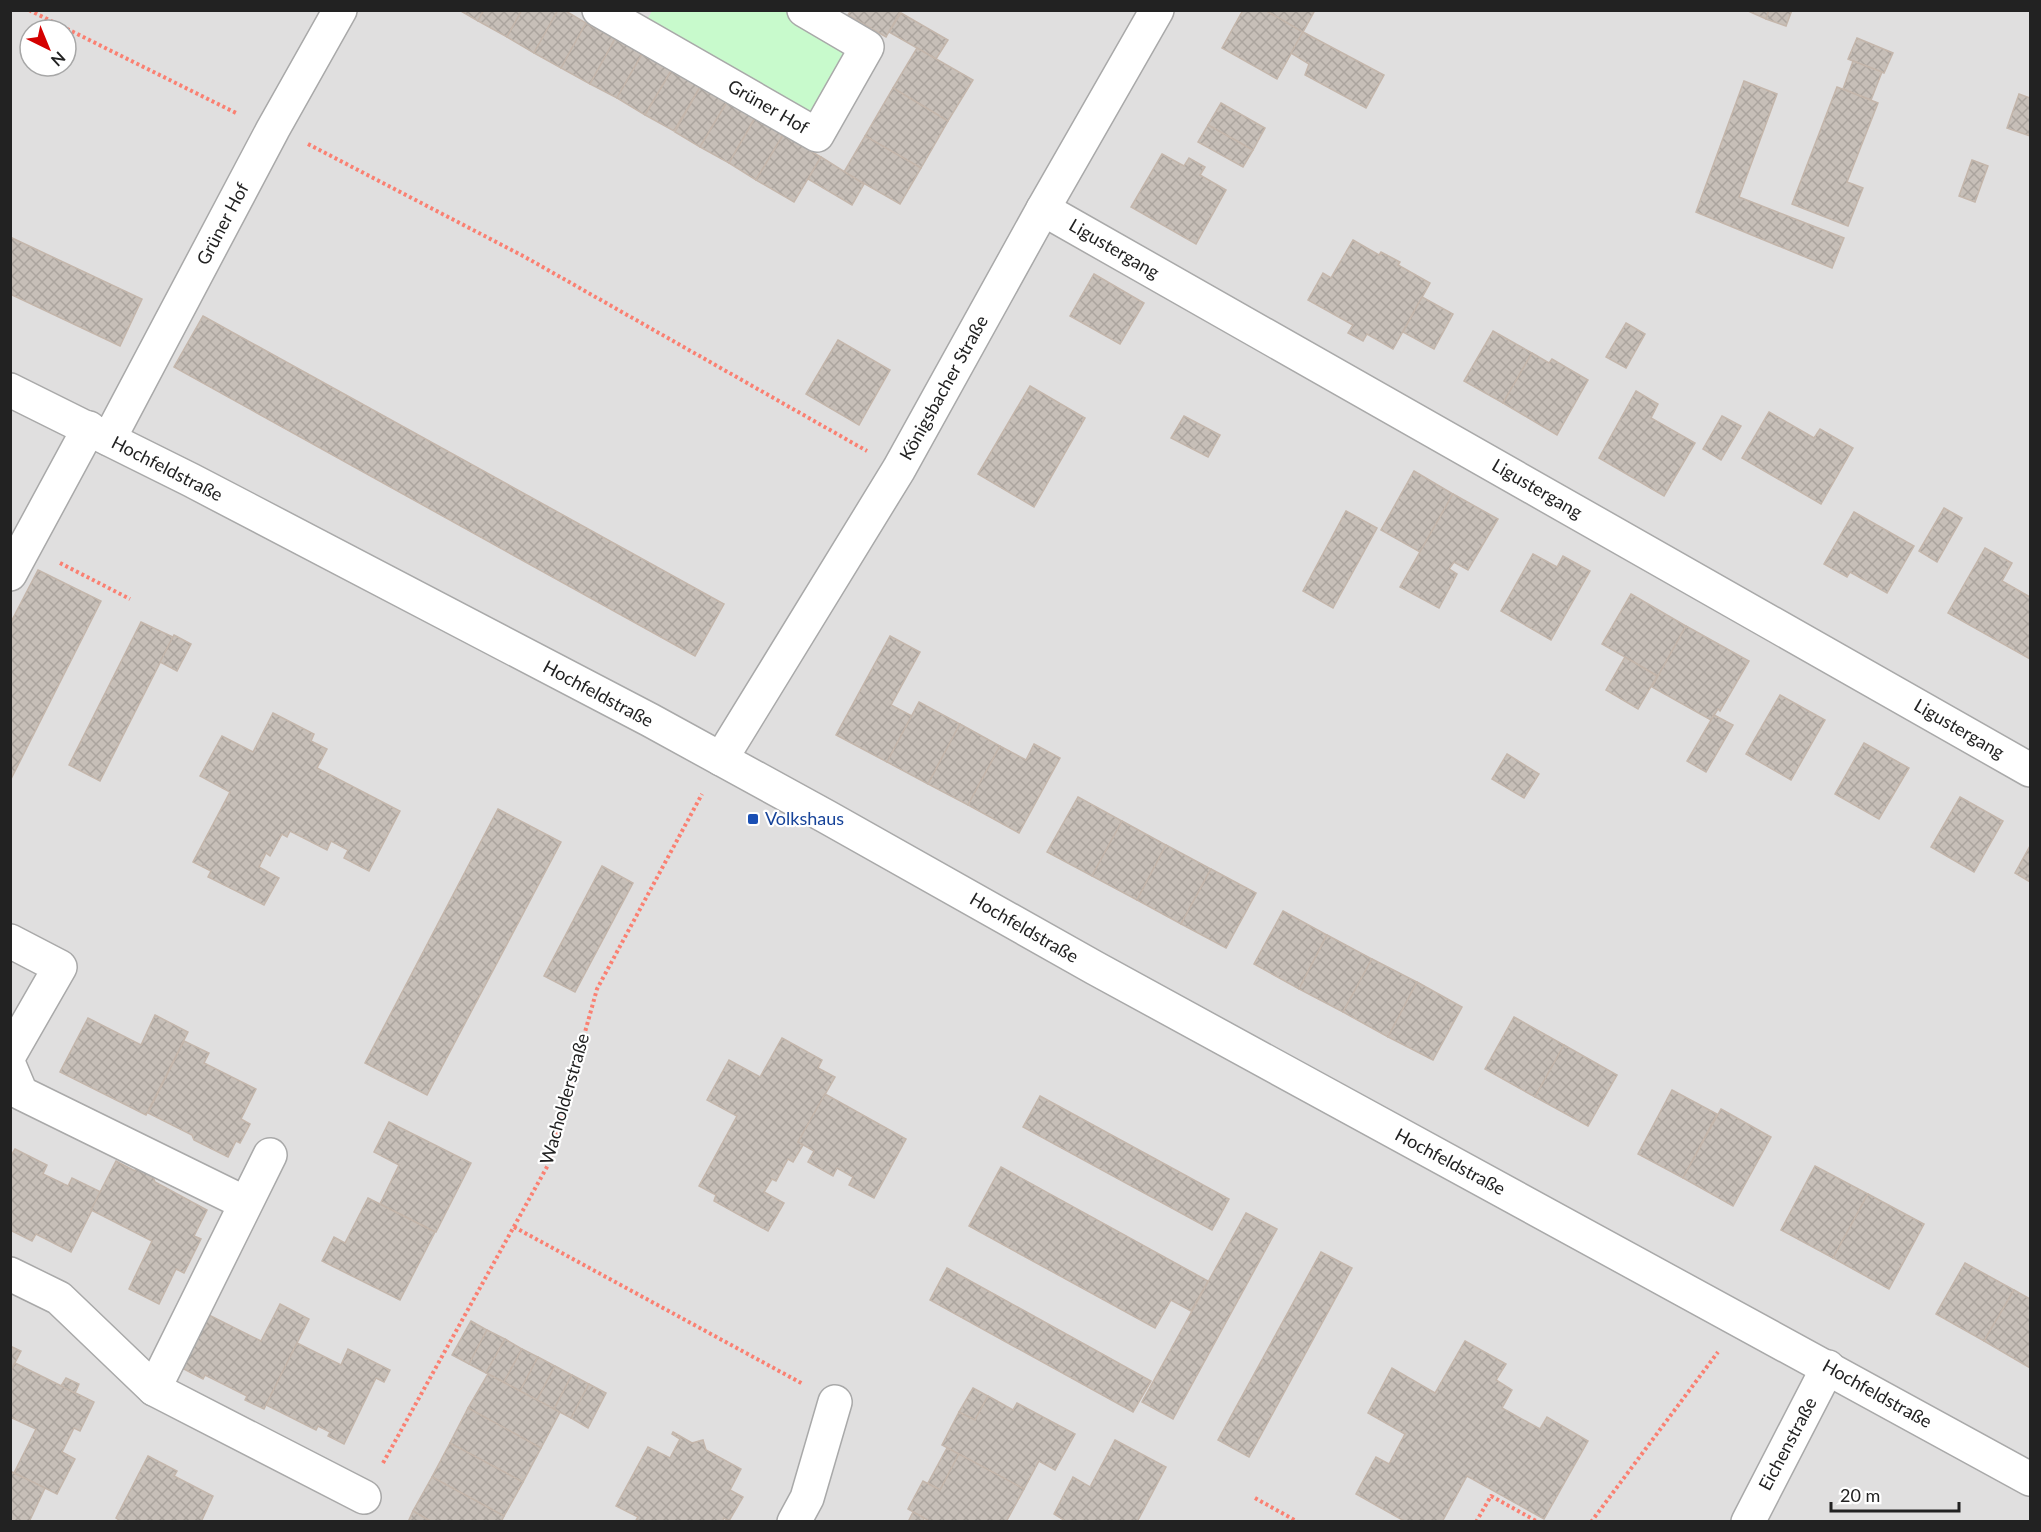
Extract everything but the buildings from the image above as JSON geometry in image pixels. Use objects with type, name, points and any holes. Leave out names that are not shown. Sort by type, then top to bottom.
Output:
[{"type":"street","name":"Grüner Hof","points":[[18,560],[99,433],[340,10]]},
{"type":"street","name":"Grüner Hof","points":[[599,10],[817,135],[867,47],[804,10]]},
{"type":"street","name":"Königsbacher Straße","points":[[721,759],[898,469],[1157,10]]},
{"type":"street","name":"Ligustergang","points":[[1043,209],[2031,770]]},
{"type":"street","name":"Hochfeldstraße","points":[[10,390],[99,433],[721,759],[1137,991],[2031,1479]]},
{"type":"street","points":[[10,940],[60,967],[10,1054]]},
{"type":"street","points":[[10,1066],[21,1093],[245,1203]]},
{"type":"street","points":[[154,1389],[270,1155]]},
{"type":"street","points":[[10,1274],[59,1298],[154,1389],[364,1497]]},
{"type":"street","name":"Eichenstraße","points":[[1748,1521],[1828,1367]]},
{"type":"street","points":[[794,1521],[807,1498],[835,1402]]},
{"type":"path","points":[[29,10],[245,117],[300,140],[525,257],[898,469]]},
{"type":"path","points":[[18,560],[130,599]]},
{"type":"path","name":"Wacholderstraße","points":[[364,1497],[548,1165],[597,989],[721,759]]},
{"type":"path","points":[[514,1227],[835,1402]]},
{"type":"path","points":[[1591,1521],[1741,1320]]},
{"type":"path","points":[[1476,1521],[1491,1496],[1538,1521]]},
{"type":"path","points":[[1255,1498],[1298,1521]]},
{"type":"shaded area","points":[[10,11],[2030,11],[2030,1521],[11,1521]]},
{"type":"green space","points":[[652,11],[804,11],[867,47],[817,135],[639,33]]},
{"type":"place","name":"Volkshaus","points":[[753,819]]}]
